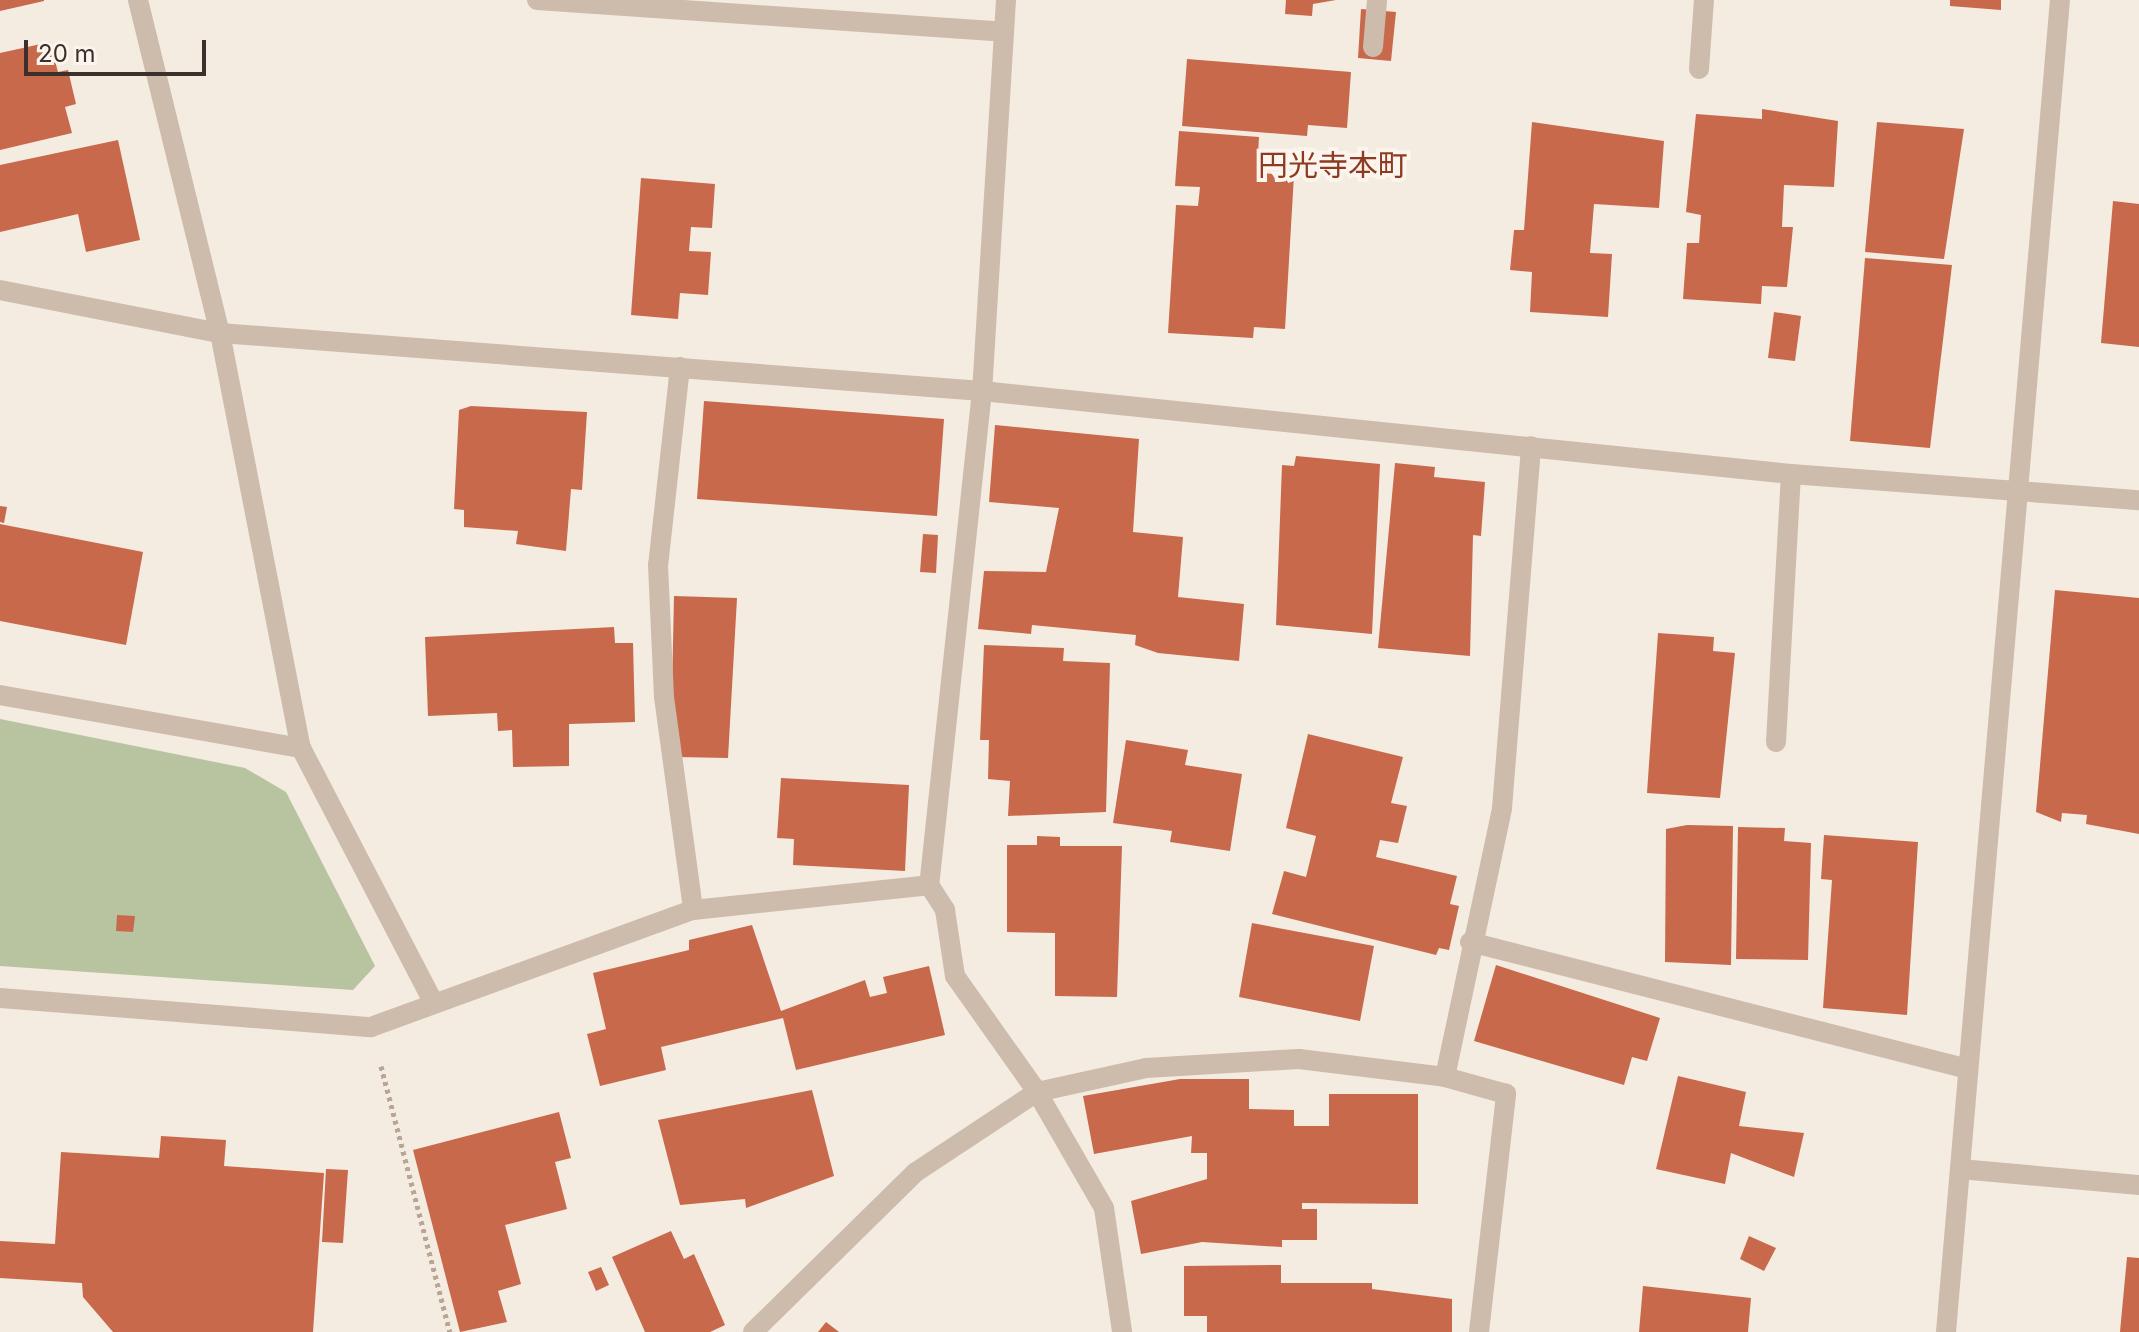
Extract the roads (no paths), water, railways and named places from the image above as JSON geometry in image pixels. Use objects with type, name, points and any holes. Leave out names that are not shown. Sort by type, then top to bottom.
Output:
[{"type":"street","points":[[138,0],[220,333],[301,748],[432,1000]]},
{"type":"street","points":[[537,0],[1004,32]]},
{"type":"street","points":[[1006,0],[982,391],[929,885],[945,910],[955,976],[1037,1092],[1104,1208],[1122,1332]]},
{"type":"street","points":[[1373,47],[1377,0]]},
{"type":"street","points":[[1699,69],[1704,0]]},
{"type":"street","points":[[1946,1332],[2060,0]]},
{"type":"street","points":[[0,290],[220,333],[982,391],[1791,474],[2139,500]]},
{"type":"street","points":[[680,367],[658,565],[664,697],[693,910]]},
{"type":"street","points":[[1445,1077],[1470,942],[1502,808],[1531,446]]},
{"type":"street","points":[[1776,742],[1791,474]]},
{"type":"street","points":[[0,695],[301,748]]},
{"type":"street","points":[[0,998],[371,1027],[432,1000],[693,910],[929,885]]},
{"type":"street","points":[[1470,942],[1968,1069]]},
{"type":"street","points":[[753,1332],[916,1172],[1037,1092],[1146,1068],[1299,1059],[1445,1077],[1506,1094],[1479,1332]]},
{"type":"street","points":[[1960,1169],[2139,1185]]},
{"type":"district","name":"円光寺本町","points":[[1333,165]]}]
